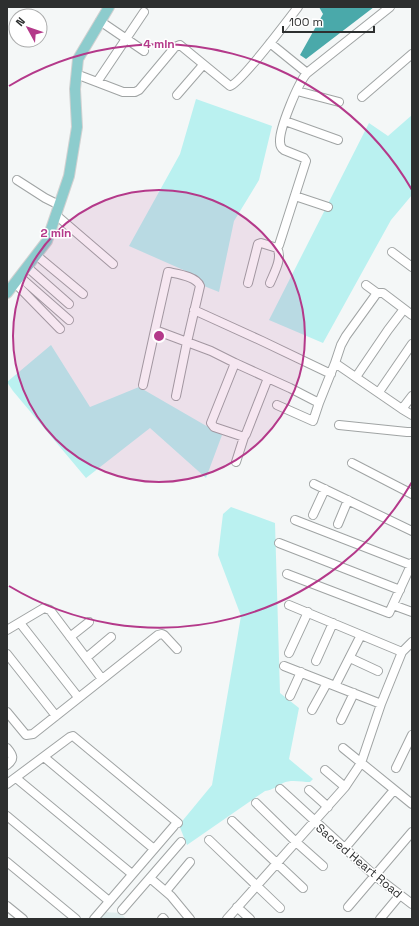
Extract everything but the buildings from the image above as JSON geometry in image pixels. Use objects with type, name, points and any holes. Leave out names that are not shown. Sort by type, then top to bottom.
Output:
[{"type":"main road","points":[[7,293],[46,241],[69,176],[77,127],[75,89],[78,60],[109,7]]},
{"type":"street","points":[[76,74],[124,92],[135,92],[139,90],[178,46],[184,47],[203,65],[230,86],[233,85],[270,43],[298,7]]},
{"type":"street","points":[[270,283],[279,258],[277,248],[306,161],[304,158],[281,148],[280,141],[285,120],[303,77],[390,7]]},
{"type":"street","points":[[97,82],[144,12]]},
{"type":"street","points":[[100,21],[144,51]]},
{"type":"street","points":[[270,43],[307,73]]},
{"type":"street","points":[[362,97],[412,54]]},
{"type":"street","points":[[178,95],[203,65]]},
{"type":"street","points":[[297,91],[339,102]]},
{"type":"street","points":[[285,120],[338,140]]},
{"type":"street","points":[[17,180],[45,198],[113,264]]},
{"type":"street","points":[[295,196],[328,207]]},
{"type":"street","points":[[248,283],[258,244],[261,243],[277,248]]},
{"type":"street","points":[[392,252],[412,268]]},
{"type":"street","points":[[36,255],[82,294]]},
{"type":"street","points":[[27,267],[69,304]]},
{"type":"street","points":[[142,385],[168,272],[194,279],[200,286],[176,396]]},
{"type":"street","points":[[18,280],[69,320]]},
{"type":"street","points":[[18,280],[60,329]]},
{"type":"street","points":[[366,285],[377,293],[383,293],[412,315]]},
{"type":"street","points":[[277,405],[313,421],[341,345],[377,293]]},
{"type":"street","points":[[356,377],[404,309]]},
{"type":"street","points":[[194,310],[331,374]]},
{"type":"street","points":[[155,330],[211,351],[235,364],[319,403]]},
{"type":"street","points":[[379,392],[412,344]]},
{"type":"street","points":[[335,363],[412,415]]},
{"type":"street","points":[[235,364],[211,422],[214,427],[244,437]]},
{"type":"street","points":[[236,462],[244,437],[268,378]]},
{"type":"street","points":[[402,409],[412,396]]},
{"type":"street","points":[[340,425],[412,432]]},
{"type":"street","points":[[352,463],[412,494]]},
{"type":"street","points":[[314,484],[412,531]]},
{"type":"street","points":[[313,515],[324,489]]},
{"type":"street","points":[[338,524],[348,500]]},
{"type":"street","points":[[287,574],[389,613],[412,564],[294,520]]},
{"type":"street","points":[[279,543],[400,590]]},
{"type":"street","points":[[289,605],[402,652]]},
{"type":"street","points":[[393,605],[412,612]]},
{"type":"street","points":[[7,630],[44,608],[50,610],[102,679]]},
{"type":"street","points":[[289,653],[308,612]]},
{"type":"street","points":[[70,637],[89,622]]},
{"type":"street","points":[[20,623],[78,697]]},
{"type":"street","points":[[316,661],[333,623]]},
{"type":"street","points":[[7,712],[26,735],[33,734],[78,697],[160,634],[164,635],[177,649]]},
{"type":"street","points":[[336,686],[361,635]]},
{"type":"street","points":[[86,658],[111,637]]},
{"type":"street","points":[[280,789],[315,821],[328,807],[345,787],[361,763],[381,704],[402,652],[411,645]]},
{"type":"street","points":[[7,654],[56,716]]},
{"type":"street","points":[[350,658],[378,671]]},
{"type":"street","points":[[284,666],[381,704]]},
{"type":"street","points":[[290,696],[300,672]]},
{"type":"street","points":[[312,710],[327,683]]},
{"type":"street","points":[[341,720],[354,693]]},
{"type":"street","points":[[396,768],[412,735]]},
{"type":"street","points":[[7,784],[70,737],[75,737],[176,824],[94,919]]},
{"type":"street","points":[[7,748],[12,754],[13,758],[7,765]]},
{"type":"street","points":[[342,748],[412,804]]},
{"type":"street","points":[[44,757],[154,849]]},
{"type":"street","points":[[325,770],[345,787]]},
{"type":"street","points":[[16,778],[132,874]]},
{"type":"street","points":[[309,790],[328,807]]},
{"type":"street","points":[[345,848],[394,790]]},
{"type":"street","points":[[256,804],[323,866]]},
{"type":"street","points":[[7,816],[109,901]]},
{"type":"street","points":[[232,821],[303,888]]},
{"type":"street","name":"Sacred Heart Road","points":[[227,919],[315,821],[374,875],[412,904]]},
{"type":"street","points":[[348,907],[412,832]]},
{"type":"street","points":[[209,840],[280,908]]},
{"type":"street","points":[[122,910],[181,842]]},
{"type":"street","points":[[7,862],[76,919]]},
{"type":"street","points":[[166,891],[190,862]]},
{"type":"street","points":[[150,878],[166,891],[190,919]]},
{"type":"street","points":[[380,919],[400,895]]},
{"type":"street","points":[[7,906],[23,919]]},
{"type":"street","points":[[237,907],[250,919]]},
{"type":"shaded area","points":[[319,7],[374,7],[306,59],[300,55],[323,14]]},
{"type":"shaded area","points":[[196,99],[272,126],[259,180],[234,221],[219,292],[204,286],[197,276],[129,246],[180,154]]},
{"type":"shaded area","points":[[412,115],[412,195],[391,220],[323,343],[269,320],[369,123],[388,136]]},
{"type":"shaded area","points":[[51,345],[90,407],[139,387],[222,435],[206,478],[150,428],[86,478],[7,382]]},
{"type":"shaded area","points":[[231,507],[275,523],[280,693],[299,708],[289,759],[313,779],[310,782],[286,782],[273,789],[265,791],[187,845],[179,825],[212,785],[241,616],[218,555],[223,514]]},
{"type":"shaded area","points":[[104,912],[121,913],[126,919],[98,919]]}]
